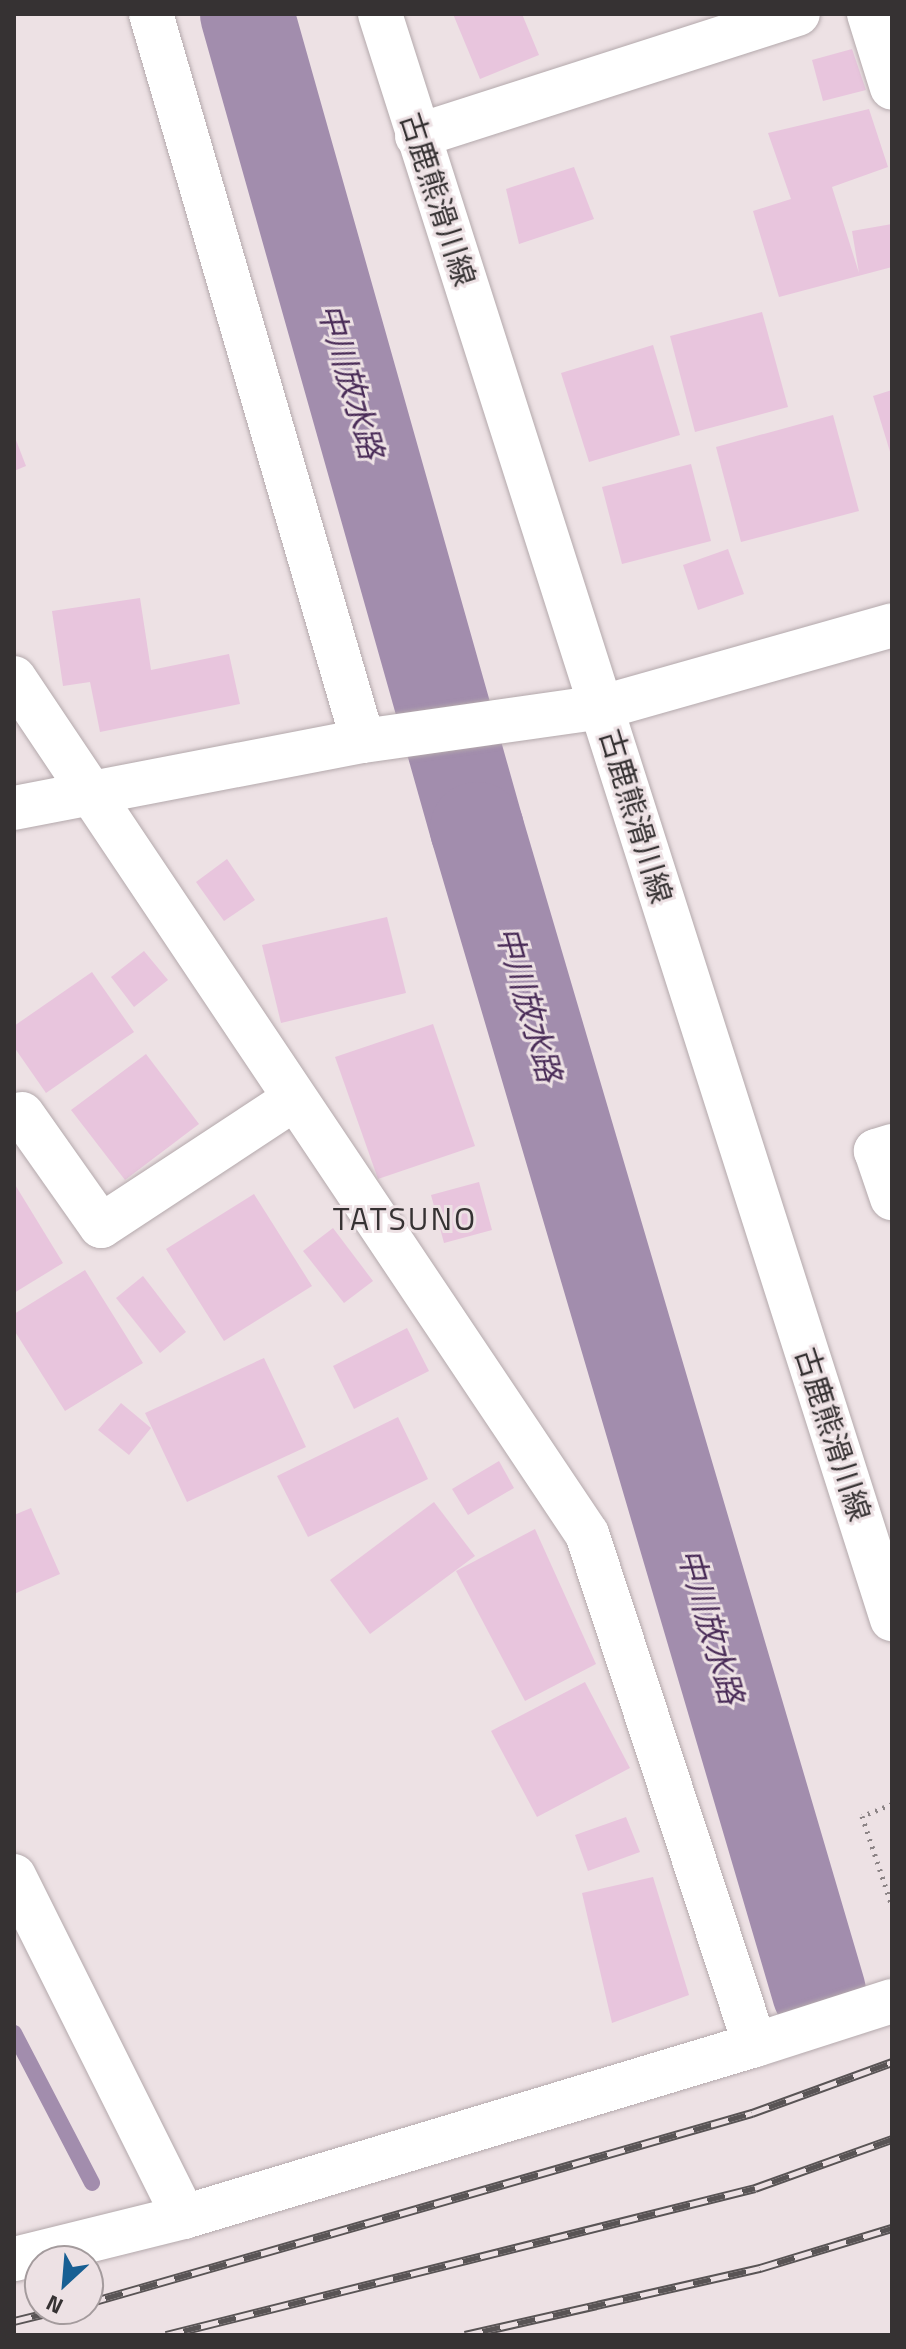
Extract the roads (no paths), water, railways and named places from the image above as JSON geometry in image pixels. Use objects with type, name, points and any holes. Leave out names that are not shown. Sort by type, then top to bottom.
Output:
[{"type":"street","points":[[151,14],[363,741]]},
{"type":"street","name":"古鹿熊滑川線","points":[[380,14],[892,1619]]},
{"type":"street","points":[[417,136],[798,14]]},
{"type":"street","points":[[869,14],[892,88]]},
{"type":"street","points":[[14,808],[363,741],[603,707],[892,625]]},
{"type":"street","points":[[14,678],[293,1100],[587,1534],[755,2045]]},
{"type":"street","points":[[22,1114],[101,1226],[293,1100]]},
{"type":"street","points":[[892,1146],[876,1151],[892,1198]]},
{"type":"street","points":[[14,1876],[184,2217]]},
{"type":"street","points":[[14,2259],[184,2217],[892,2001]]},
{"type":"waterway","name":"中川放水路","points":[[247,14],[477,829],[819,1992]]},
{"type":"waterway","points":[[14,2033],[92,2183]]},
{"type":"railway","points":[[104,2298],[752,2113],[892,2062]]},
{"type":"railway","points":[[166,2335],[755,2188],[892,2139]]},
{"type":"railway","points":[[465,2335],[760,2268],[892,2228]]},
{"type":"railway","points":[[14,2321],[24,2319]]},
{"type":"district","name":"TATSUNO","points":[[405,1218]]}]
